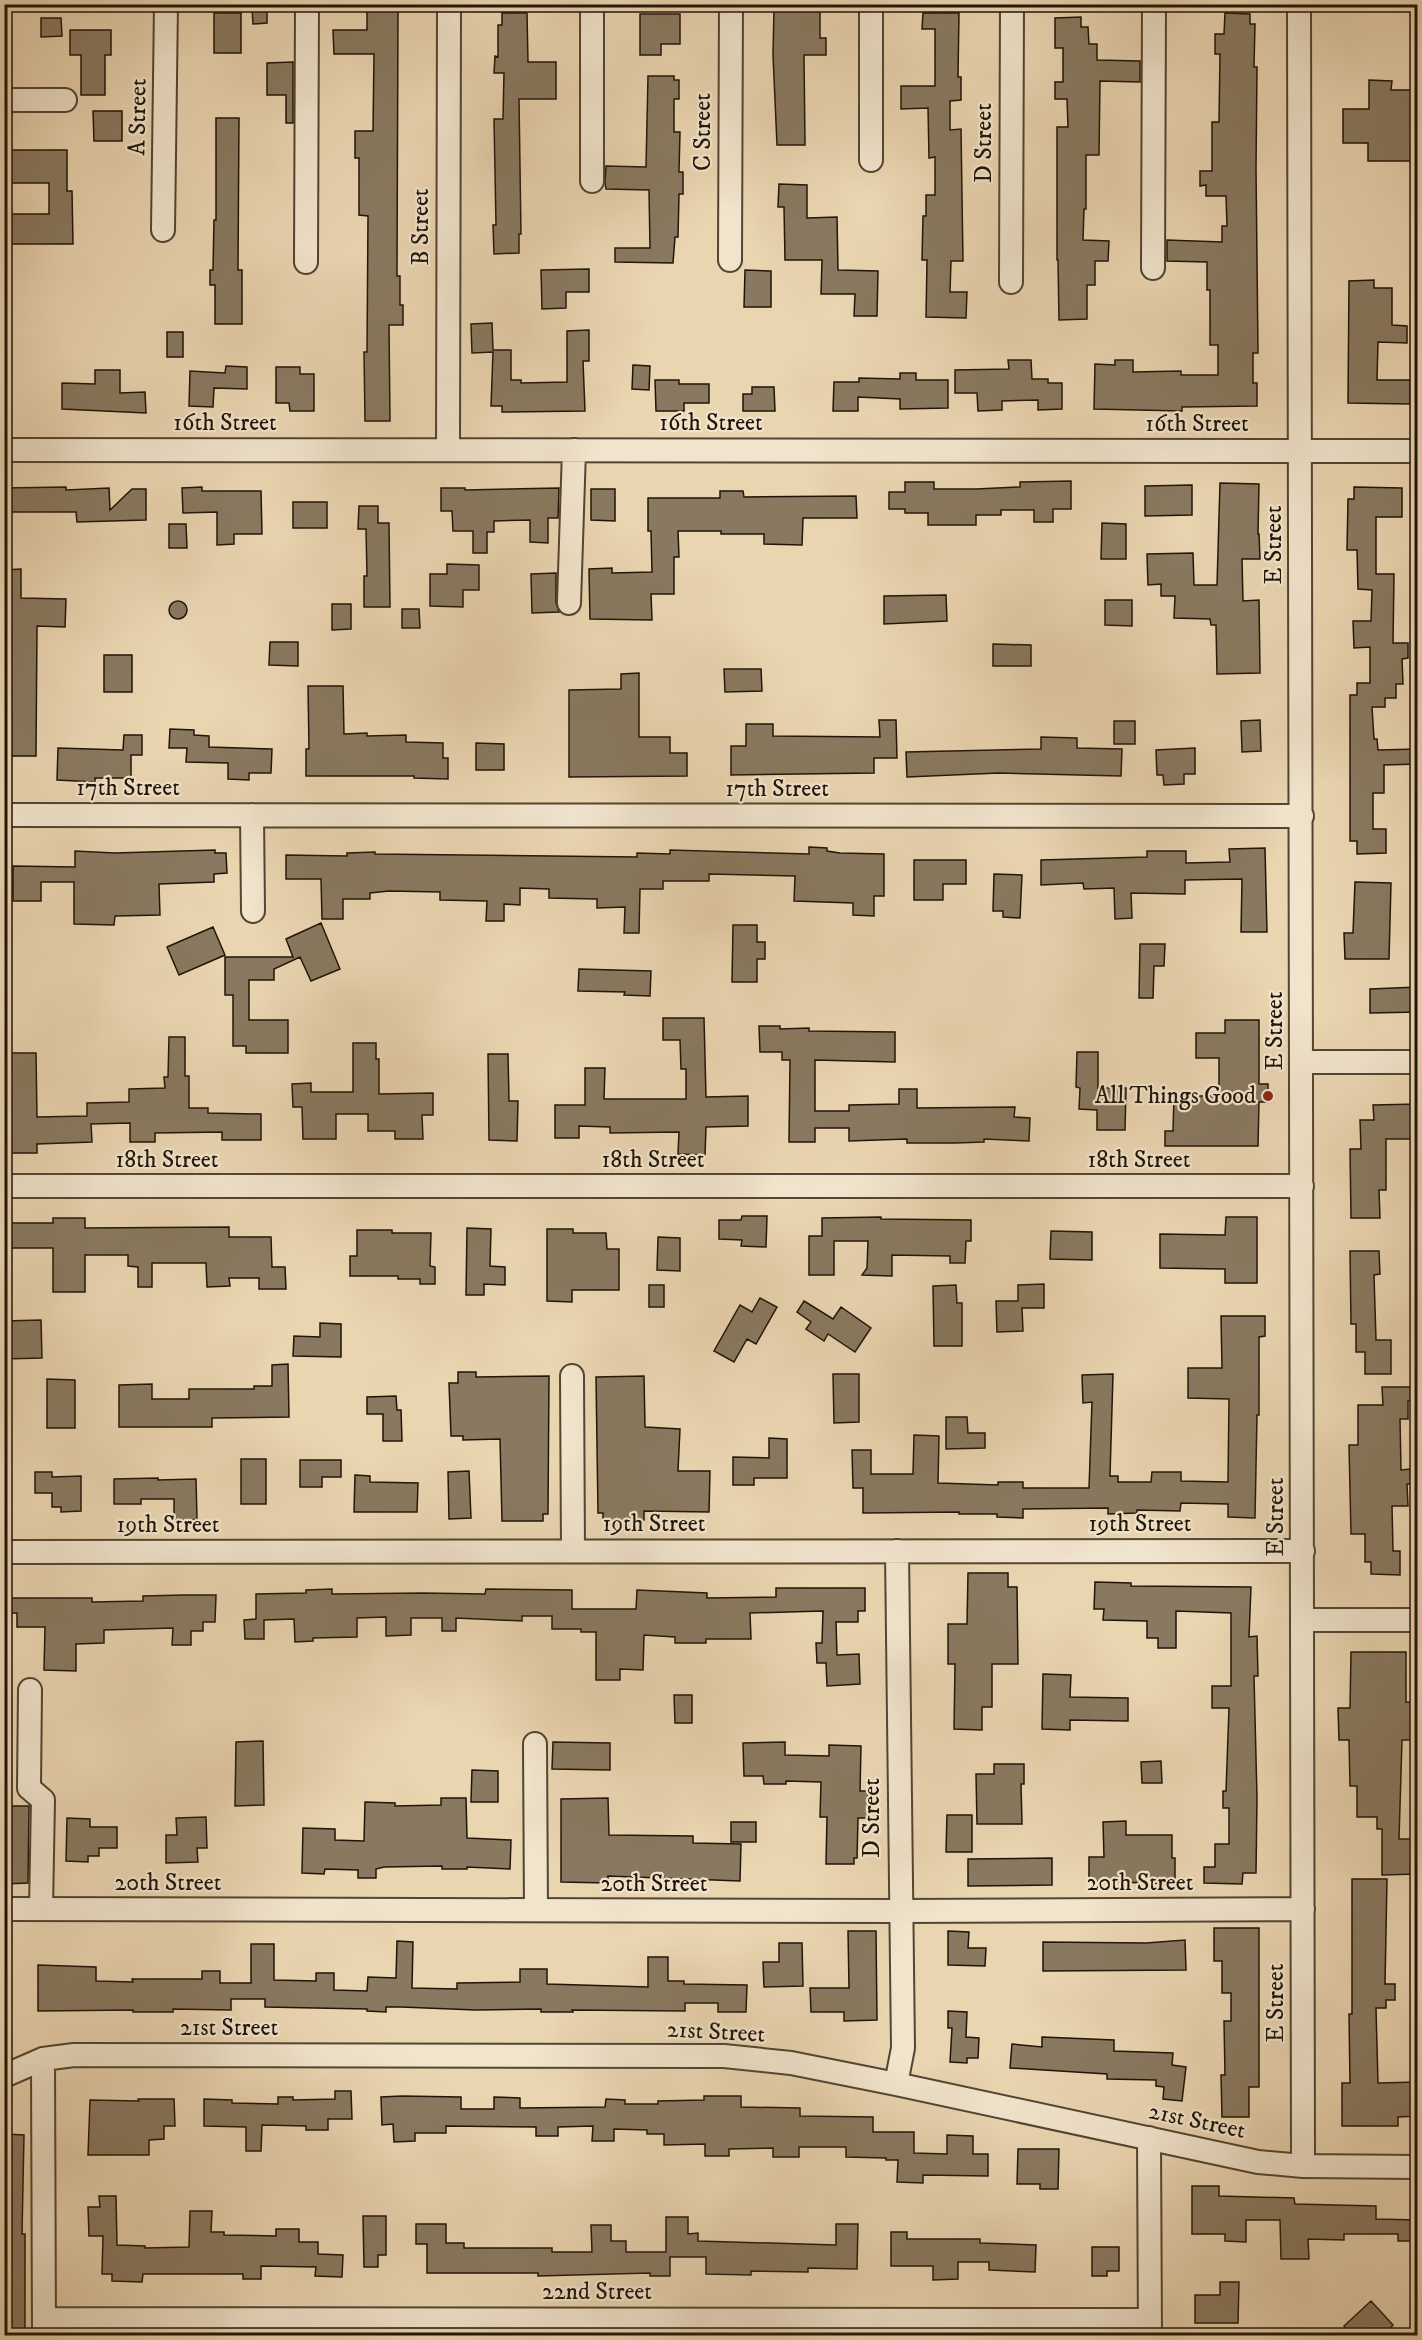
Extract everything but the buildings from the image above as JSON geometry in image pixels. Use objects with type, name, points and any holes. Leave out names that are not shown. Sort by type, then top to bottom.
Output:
[{"type":"street","name":"A Street","points":[[164,230],[166,4]]},
{"type":"street","points":[[306,262],[307,4]]},
{"type":"street","name":"B Street","points":[[448,450],[449,4]]},
{"type":"street","points":[[592,4],[592,181]]},
{"type":"street","name":"C Street","points":[[730,260],[731,4]]},
{"type":"street","points":[[871,4],[871,160]]},
{"type":"street","name":"D Street","points":[[1011,282],[1012,4]]},
{"type":"street","points":[[1153,268],[1154,4]]},
{"type":"street","name":"E Street","points":[[1299,4],[1303,2166]]},
{"type":"street","points":[[4,100],[65,100]]},
{"type":"street","name":"16th Street","points":[[4,450],[1418,451]]},
{"type":"street","points":[[569,603],[574,450]]},
{"type":"street","name":"17th Street","points":[[4,815],[1302,816]]},
{"type":"street","points":[[252,815],[253,911]]},
{"type":"street","points":[[1302,1062],[1418,1062]]},
{"type":"street","name":"18th Street","points":[[4,1186],[1302,1186]]},
{"type":"street","points":[[573,1376],[573,1551]]},
{"type":"street","name":"D Street","points":[[896,2084],[903,2048],[897,1551]]},
{"type":"street","name":"19th Street","points":[[4,1552],[1303,1551]]},
{"type":"street","points":[[1303,1620],[1418,1620]]},
{"type":"street","points":[[30,1690],[29,1788],[43,1800],[41,1909]]},
{"type":"street","points":[[535,1744],[536,1910]]},
{"type":"street","name":"20th Street","points":[[4,1909],[1303,1910]]},
{"type":"street","name":"21st Street","points":[[4,2076],[43,2059],[74,2055],[724,2056],[791,2063],[1258,2162],[1303,2166],[1418,2167]]},
{"type":"street","points":[[43,2059],[44,2327]]},
{"type":"street","points":[[1149,2138],[1150,2328]]},
{"type":"street","name":"22nd Street","points":[[44,2327],[1150,2328]]},
{"type":"place","name":"All Things Good","points":[[1268,1096]]}]
